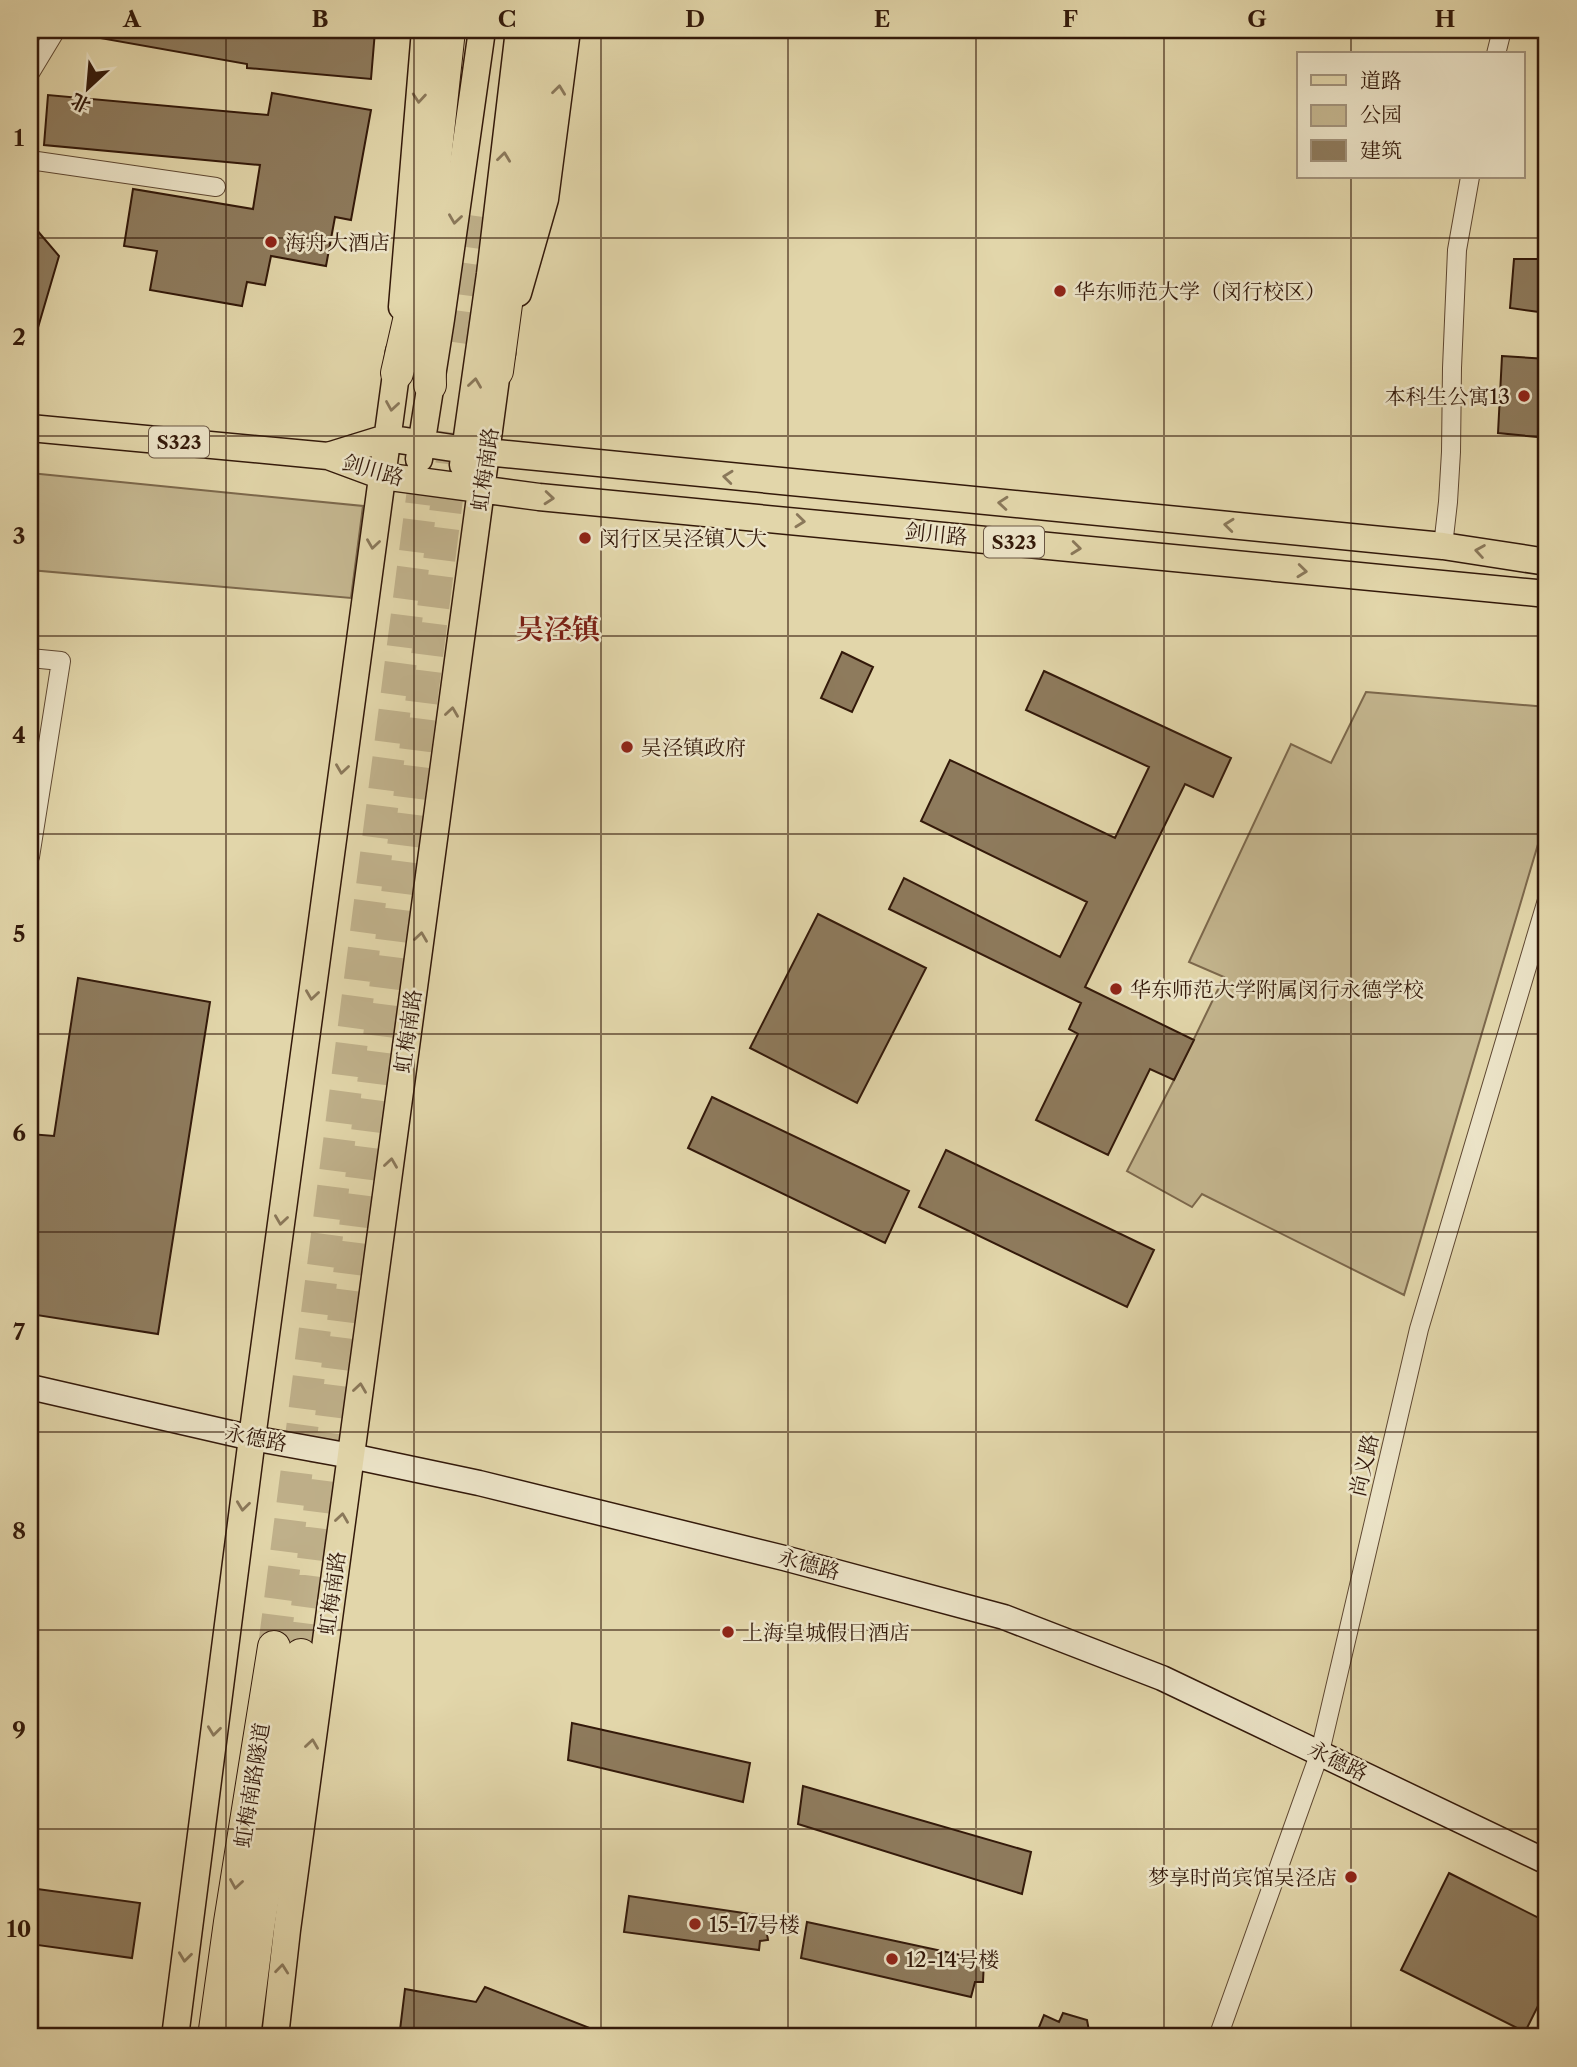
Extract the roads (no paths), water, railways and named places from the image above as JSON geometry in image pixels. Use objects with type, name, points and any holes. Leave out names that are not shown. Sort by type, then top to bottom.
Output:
[{"type":"highway","points":[[397,373],[421,268],[428,224],[450,30]]},
{"type":"highway","points":[[497,372],[543,30]]},
{"type":"highway","points":[[428,224],[430,386]]},
{"type":"highway","name":"虹梅南路隧道","points":[[244,1925],[287,1651]]},
{"type":"highway","points":[[214,2037],[244,1925]]},
{"type":"highway","points":[[244,1925],[244,2037]]},
{"type":"main road","points":[[175,2037],[252,1438],[386,438],[397,373],[425,30]]},
{"type":"main road","points":[[416,482],[482,30]]},
{"type":"main road","name":"虹梅南路","points":[[275,2037],[477,451],[519,30]]},
{"type":"main road","name":"虹梅南路","points":[[477,451],[517,295],[545,200],[567,30]]},
{"type":"main road","name":"剑川路","points":[[30,428],[328,456],[382,476],[471,489],[1547,594]]},
{"type":"main road","name":"剑川路","points":[[328,456],[386,438],[477,451],[816,486],[1443,546],[1547,562]]},
{"type":"street","points":[[30,73],[55,30]]},
{"type":"street","points":[[1496,52],[1502,30]]},
{"type":"street","points":[[30,160],[216,187]]},
{"type":"street","points":[[1443,546],[1450,477],[1458,250],[1470,178]]},
{"type":"street","points":[[30,658],[61,661],[38,754],[30,857]]},
{"type":"street","name":"尚义路","points":[[1218,2037],[1320,1752],[1419,1329],[1547,900]]},
{"type":"street","name":"永德路","points":[[30,1387],[252,1438],[479,1483],[770,1554],[1004,1617],[1162,1678],[1547,1862]]},
{"type":"tunnel","points":[[467,344],[485,212]]},
{"type":"tunnel","points":[[301,1655],[456,427]]},
{"type":"tunnel","points":[[274,1647],[428,451]]},
{"type":"place","name":"海舟大酒店","points":[[271,242]]},
{"type":"place","name":"华东师范大学（闵行校区）","points":[[1060,291]]},
{"type":"place","name":"本科生公寓13","points":[[1524,396]]},
{"type":"place","name":"闵行区吴泾镇人大","points":[[585,538]]},
{"type":"place","name":"吴泾镇政府","points":[[627,747]]},
{"type":"place","name":"华东师范大学附属闵行永德学校","points":[[1116,989]]},
{"type":"place","name":"上海皇城假日酒店","points":[[728,1632]]},
{"type":"place","name":"梦享时尚宾馆吴泾店","points":[[1351,1877]]},
{"type":"place","name":"15-17号楼","points":[[695,1924]]},
{"type":"place","name":"12-14号楼","points":[[892,1959]]},
{"type":"district","name":"吴泾镇","points":[[558,629]]}]
